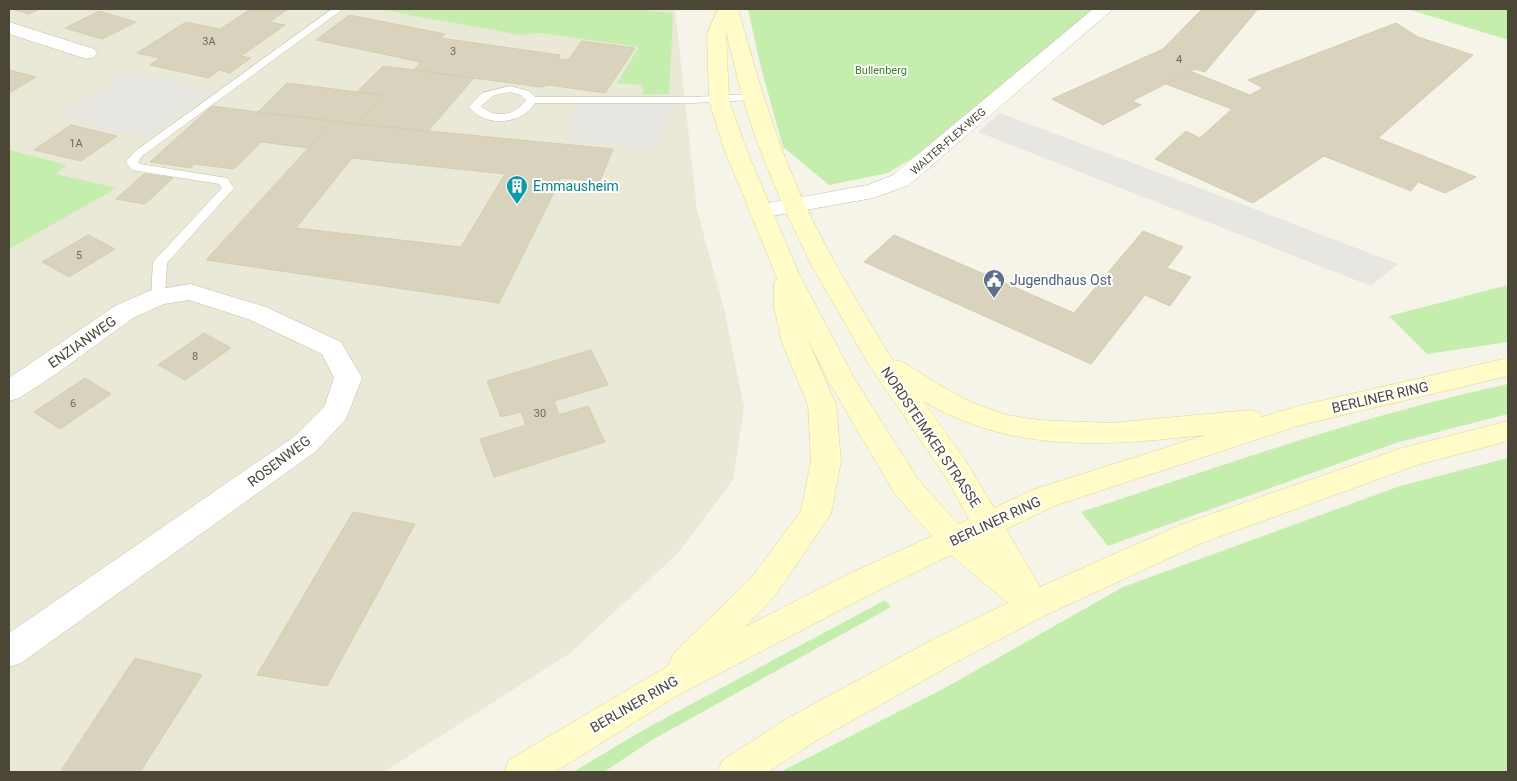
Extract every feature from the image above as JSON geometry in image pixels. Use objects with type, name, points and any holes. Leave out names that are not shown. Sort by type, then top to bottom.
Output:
[{"type":"street","name":"NORDSTEIMKER STRASSE","points":[[728,9],[753,98],[768,142],[794,206],[824,266],[878,359],[955,468],[1034,605]]},
{"type":"street","name":"NORDSTEIMKER STRASSE","points":[[728,9],[716,34],[719,100],[734,146],[786,272],[842,380],[906,486],[954,540],[1034,605]]},
{"type":"street","name":"WALTER-FLEX-WEG","points":[[761,211],[873,191],[901,180],[1104,9]]},
{"type":"street","points":[[9,28],[87,53]]},
{"type":"street","points":[[666,684],[763,587],[816,514],[826,461],[822,405],[795,342],[786,307],[786,272]]},
{"type":"street","name":"ROSENWEG","points":[[9,652],[305,444],[336,412],[348,378],[332,348],[257,313],[190,292],[158,297]]},
{"type":"street","name":"ENZIANWEG","points":[[9,391],[124,312],[158,297]]},
{"type":"street","points":[[878,359],[931,395],[973,414],[1050,433],[1137,430],[1298,416]]},
{"type":"street","name":"BERLINER RING","points":[[522,772],[666,684],[860,584],[1043,498],[1298,416],[1508,367]]},
{"type":"street","points":[[736,772],[801,730],[946,650],[1034,605],[1191,534],[1412,456],[1508,431]]},
{"type":"lane","points":[[158,297],[160,262],[228,188],[223,181],[136,167],[132,162],[138,154],[338,9]]},
{"type":"lane","points":[[532,100],[719,100],[753,98]]},
{"type":"shaded area","points":[[9,9],[675,9],[697,210],[724,309],[744,407],[733,480],[678,553],[570,653],[384,772],[9,772]]},
{"type":"shaded area","points":[[128,72],[214,90],[147,139],[57,118]]},
{"type":"shaded area","points":[[577,103],[670,103],[658,150],[563,141]]},
{"type":"shaded area","points":[[1000,113],[1398,264],[1371,286],[978,132]]},
{"type":"green space","points":[[377,9],[633,9],[673,13],[669,94],[643,95],[643,85],[617,83],[639,47],[540,33],[521,35]]},
{"type":"green space","name":"Bullenberg","points":[[748,9],[1102,9],[1026,70],[965,126],[888,173],[829,185],[783,147],[759,60]]},
{"type":"green space","points":[[1408,9],[1508,9],[1508,40]]},
{"type":"green space","points":[[9,150],[67,165],[56,174],[117,188],[9,249]]},
{"type":"green space","points":[[1508,285],[1508,342],[1427,354],[1389,316]]},
{"type":"green space","points":[[1508,384],[1508,414],[1399,442],[1108,546],[1081,512],[1346,426]]},
{"type":"green space","points":[[1508,458],[1508,772],[780,772],[943,689],[1123,587],[1400,486]]},
{"type":"green space","points":[[885,600],[891,607],[652,740],[604,772],[573,772],[645,729]]},
{"type":"building","points":[[12,9],[40,9],[29,14]]},
{"type":"building","points":[[251,9],[288,9],[269,22],[285,25],[241,56],[251,58],[230,73],[219,70],[209,78],[150,65],[160,58],[137,53],[186,22],[220,29]]},
{"type":"building","points":[[1202,9],[1258,9],[1205,72],[1195,69],[1132,101],[1141,105],[1103,125],[1052,99],[1163,49]]},
{"type":"building","points":[[99,11],[136,22],[102,39],[65,28]]},
{"type":"building","points":[[349,15],[445,34],[440,38],[560,55],[559,59],[568,60],[582,41],[635,48],[605,93],[549,85],[541,87],[414,70],[421,62],[316,40]]},
{"type":"building","points":[[1396,23],[1418,37],[1473,55],[1378,138],[1476,177],[1445,193],[1418,182],[1411,191],[1324,156],[1253,203],[1155,159],[1186,131],[1200,138],[1232,109],[1166,84],[1190,71],[1250,95],[1263,88],[1248,80]]},
{"type":"building","points":[[383,66],[474,78],[428,131],[357,124],[383,95],[357,92]]},
{"type":"building","points":[[9,70],[36,77],[9,93]]},
{"type":"building","points":[[287,83],[383,95],[357,124],[258,112]]},
{"type":"building","points":[[212,106],[333,121],[309,148],[261,142],[234,169],[194,164],[191,168],[150,162]]},
{"type":"building","name":"Emmausheim","points":[[333,121],[613,149],[600,181],[561,178],[499,303],[206,260]],"holes":[[[352,158],[505,174],[461,247],[296,228]]]},
{"type":"building","points":[[71,125],[117,136],[81,161],[34,150]]},
{"type":"building","points":[[144,174],[173,178],[145,204],[116,199]]},
{"type":"building","name":"Jugendhaus Ost","points":[[1143,231],[1183,247],[1167,268],[1191,277],[1170,306],[1145,295],[1091,364],[864,262],[894,235],[1074,313]]},
{"type":"building","points":[[88,235],[115,249],[69,277],[42,262]]},
{"type":"building","points":[[204,333],[231,348],[185,380],[158,365]]},
{"type":"building","points":[[591,350],[608,385],[554,401],[559,415],[588,406],[605,442],[494,477],[480,439],[526,425],[521,412],[501,417],[487,381]]},
{"type":"building","points":[[85,378],[111,394],[60,429],[34,412]]},
{"type":"building","points":[[353,512],[415,524],[327,686],[257,675]]},
{"type":"building","points":[[135,658],[202,675],[140,772],[60,772]]},
{"type":"place","name":"Emmausheim","points":[[517,205]]},
{"type":"place","name":"Jugendhaus Ost","points":[[994,299]]}]
